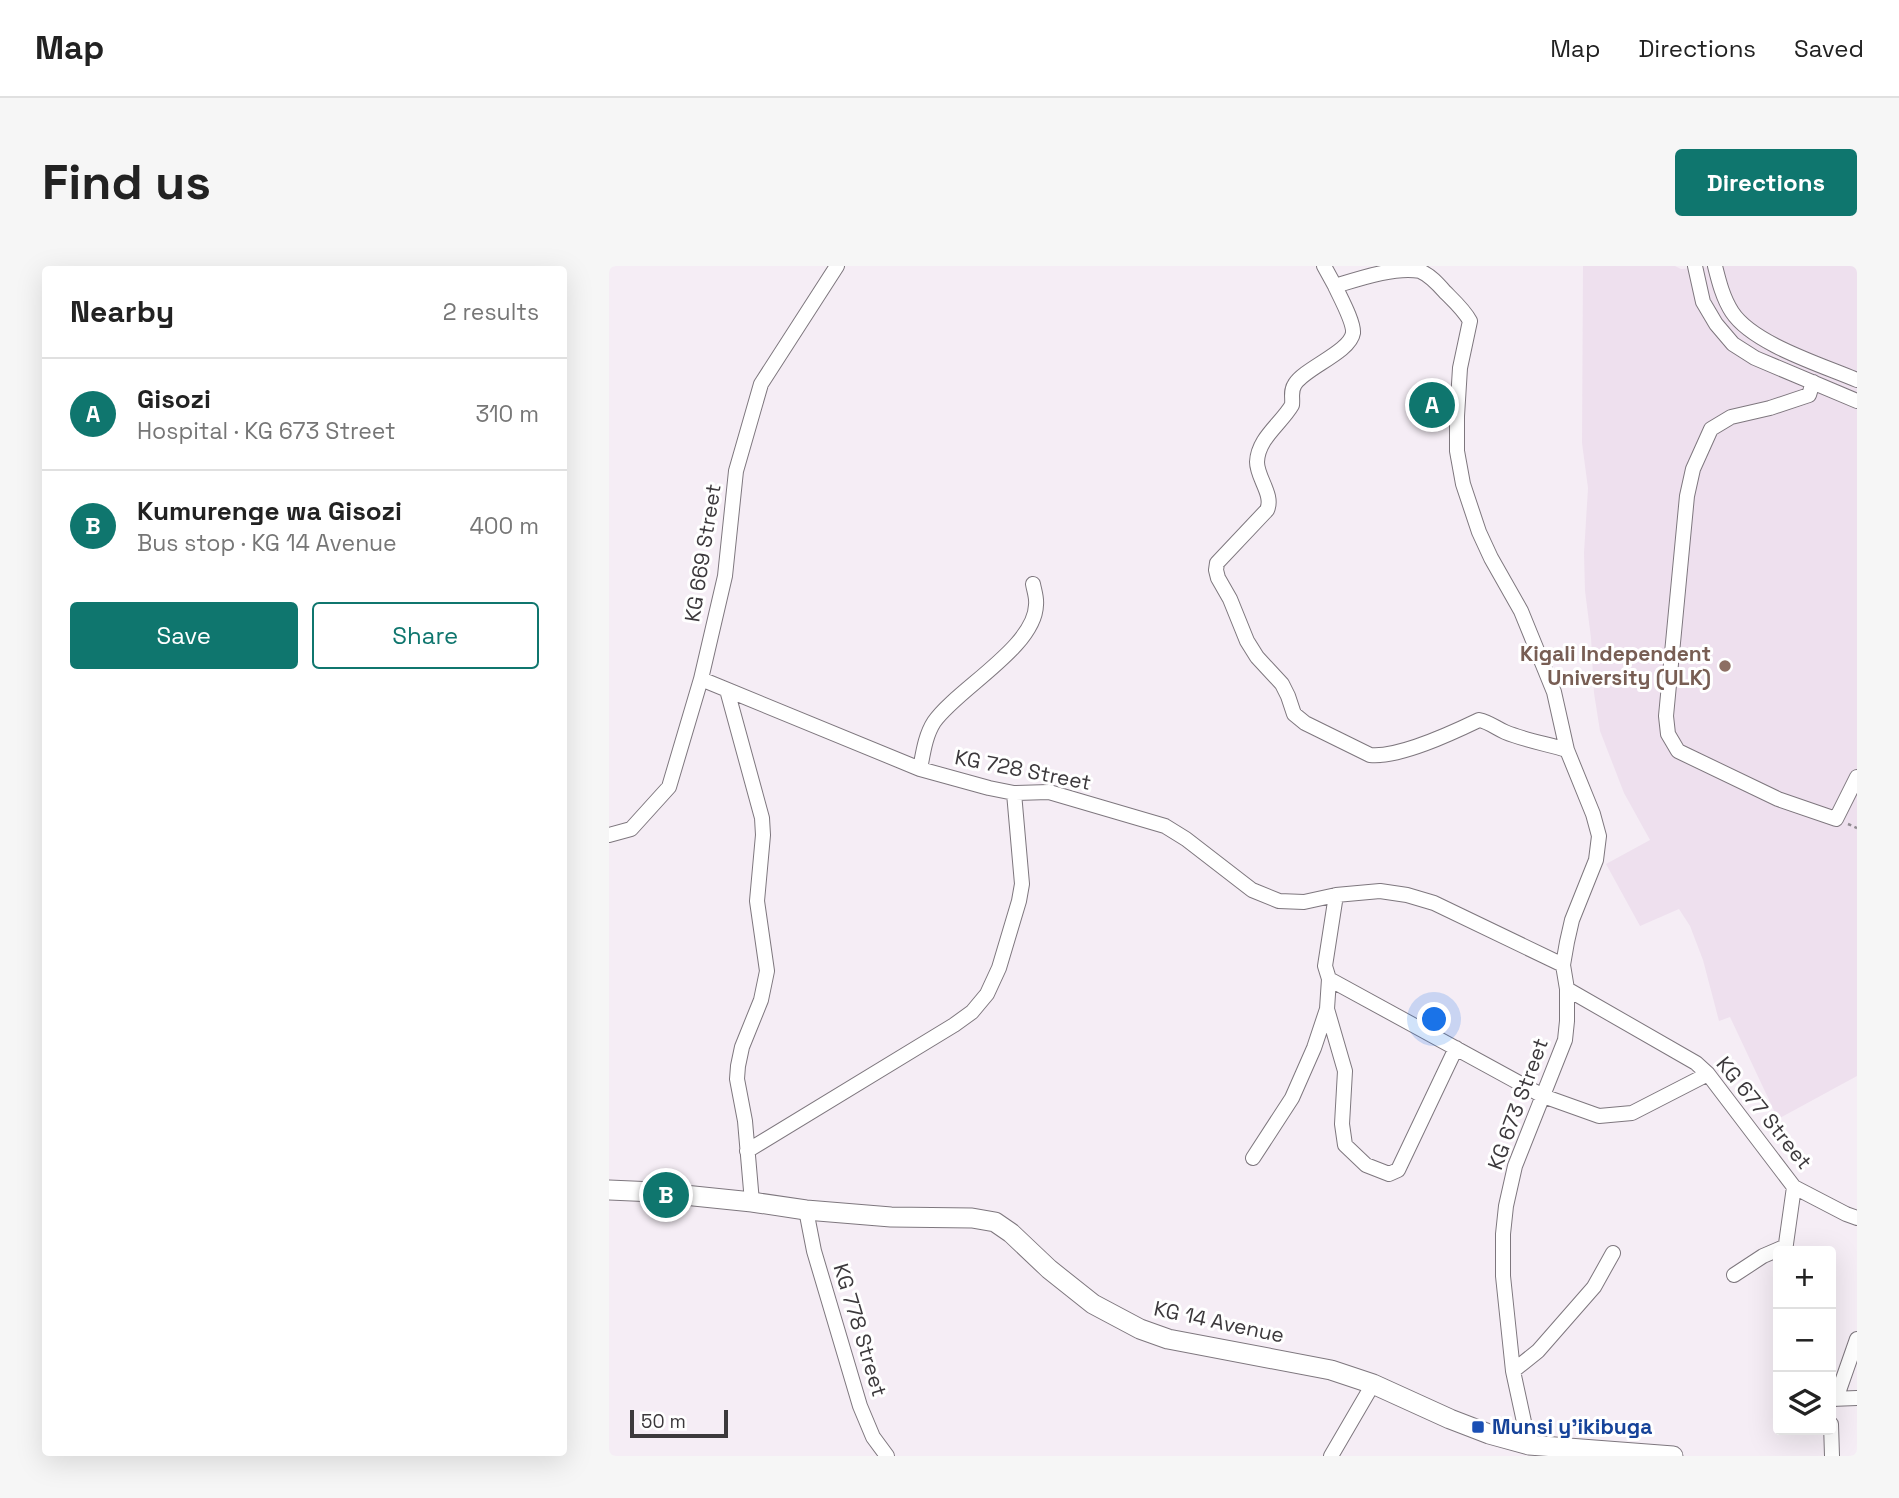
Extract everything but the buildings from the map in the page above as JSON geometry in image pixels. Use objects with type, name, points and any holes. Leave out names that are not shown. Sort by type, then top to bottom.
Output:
[{"type":"main road","name":"KG 14 Avenue","points":[[609,1190],[655,1192],[806,1210],[891,1217],[972,1218],[995,1222],[1093,1304],[1140,1329],[1168,1339],[1331,1370],[1373,1384],[1489,1434],[1529,1445],[1595,1453],[1673,1456]]},
{"type":"street","name":"KG 669 Street","points":[[609,835],[631,829],[669,787],[701,680],[725,576],[736,471],[761,384],[837,266]]},
{"type":"street","points":[[1324,266],[1352,328],[1352,338],[1293,386],[1292,405],[1267,435],[1257,460],[1258,472],[1269,498],[1267,510],[1217,563],[1217,578],[1230,599],[1247,641],[1257,657],[1282,684],[1294,714],[1305,723],[1370,755],[1390,754],[1442,738],[1479,720],[1504,732],[1567,750]]},
{"type":"street","points":[[1695,266],[1703,302],[1716,324],[1733,344],[1755,358],[1857,401]]},
{"type":"street","points":[[1715,266],[1722,294],[1747,329],[1765,341],[1857,380]]},
{"type":"street","name":"KG 673 Street","points":[[1335,286],[1391,269],[1409,268],[1432,278],[1466,313],[1470,321],[1460,368],[1457,416],[1457,451],[1463,484],[1479,532],[1521,611],[1554,692],[1567,750],[1599,836],[1595,860],[1572,920],[1563,965],[1567,989],[1565,1040],[1515,1166],[1506,1206],[1503,1276],[1513,1371],[1529,1445]]},
{"type":"street","points":[[1813,382],[1809,395],[1731,417],[1711,429],[1700,451],[1687,496],[1666,716],[1668,734],[1678,751],[1778,799],[1836,819],[1857,777]]},
{"type":"street","points":[[920,769],[928,734],[934,722],[1019,641],[1032,624],[1037,606],[1033,584]]},
{"type":"street","name":"KG 728 Street","points":[[701,680],[920,769],[1014,793],[1049,792],[1165,826],[1252,890],[1279,901],[1304,902],[1336,895],[1380,891],[1407,895],[1434,903],[1563,965]]},
{"type":"street","points":[[727,690],[762,818],[763,835],[757,901],[767,971],[761,1000],[743,1047],[737,1079],[745,1122],[752,1202]]},
{"type":"street","points":[[747,1151],[954,1025],[972,1012],[987,994],[999,968],[1022,884],[1014,793]]},
{"type":"street","points":[[1253,1158],[1291,1098],[1314,1048],[1327,1009],[1329,979],[1325,966],[1336,895]]},
{"type":"street","points":[[1329,979],[1543,1096],[1599,1116],[1632,1113],[1708,1074]]},
{"type":"street","name":"KG 677 Street","points":[[1567,989],[1696,1063],[1708,1074],[1794,1187],[1857,1218]]},
{"type":"street","points":[[1327,1009],[1345,1071],[1342,1124],[1345,1145],[1366,1164],[1389,1174],[1398,1170],[1456,1048]]},
{"type":"street","points":[[1785,1246],[1794,1187]]},
{"type":"street","name":"KG 778 Street","points":[[806,1210],[814,1251],[860,1406],[873,1437],[887,1456]]},
{"type":"street","points":[[1513,1371],[1538,1351],[1594,1287],[1613,1253]]},
{"type":"street","points":[[1734,1275],[1763,1256],[1773,1253]]},
{"type":"street","points":[[1836,1392],[1857,1339]]},
{"type":"street","points":[[1331,1456],[1373,1384]]},
{"type":"street","points":[[1836,1399],[1857,1398]]},
{"type":"street","points":[[1831,1435],[1832,1456]]},
{"type":"shaded area","name":"Kigali Independent University (ULK)","points":[[1583,266],[1675,266],[1681,269],[1727,266],[1857,266],[1857,1076],[1778,1119],[1730,1017],[1719,1021],[1703,960],[1690,926],[1679,909],[1640,926],[1606,864],[1650,840],[1624,793],[1600,731],[1594,693],[1584,553],[1588,488],[1582,443]]},
{"type":"place","name":"Gisozi","points":[[1432,405]]},
{"type":"place","name":"Kigali Independent University (ULK)","points":[[1725,666]]},
{"type":"place","name":"Kumurenge wa Gisozi","points":[[666,1195]]},
{"type":"place","name":"Munsi y'ikibuga","points":[[1478,1427]]}]
